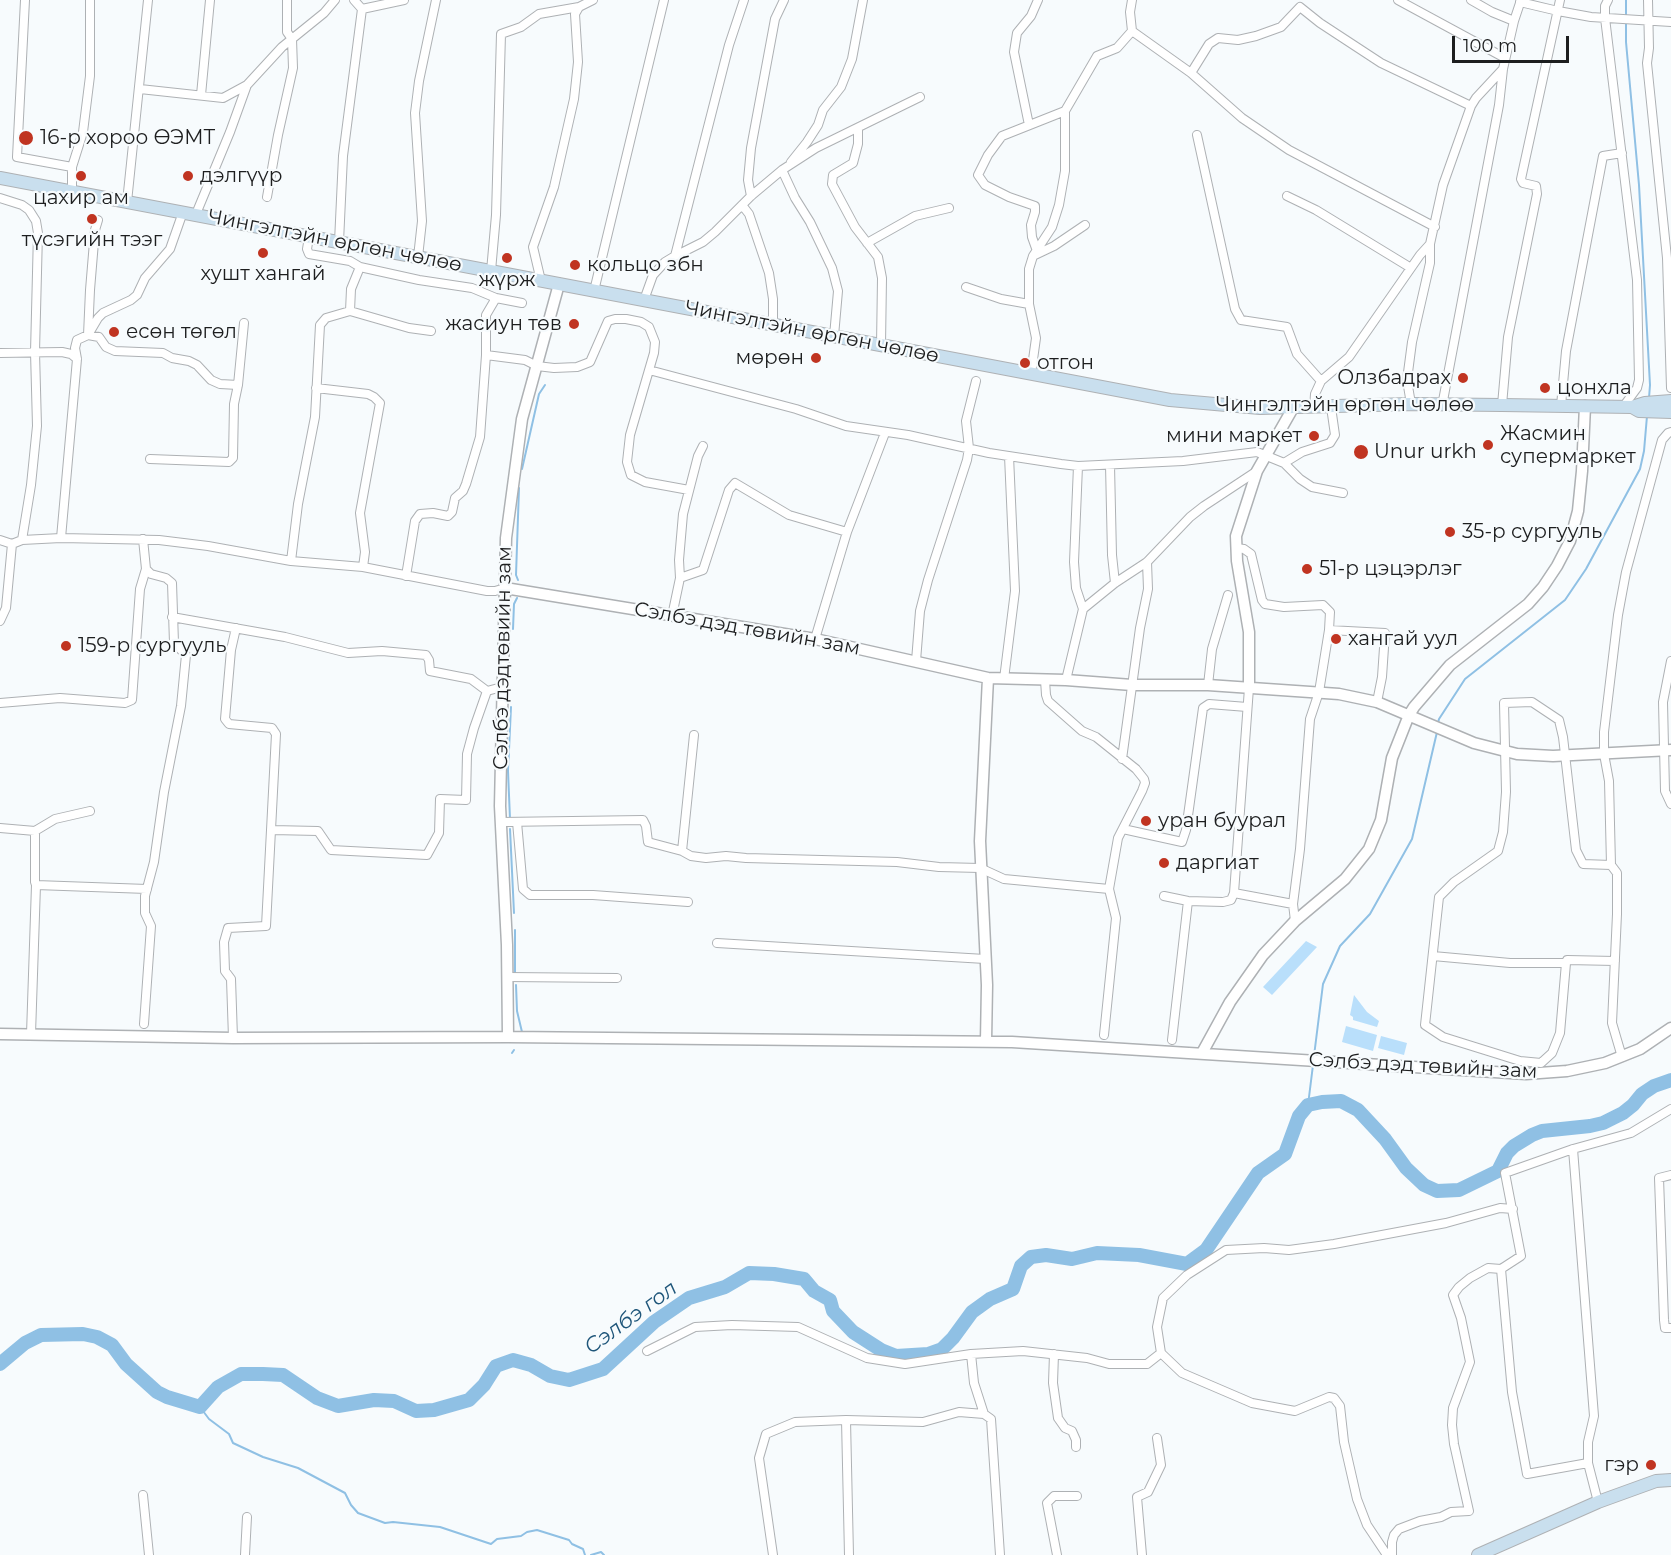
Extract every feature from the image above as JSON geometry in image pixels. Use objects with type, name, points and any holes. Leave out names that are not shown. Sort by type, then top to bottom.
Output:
[{"type":"main road","name":"Чингэлтэйн өргөн чөлөө","points":[[0,178],[1187,402],[1239,407],[1293,408],[1411,404],[1666,406]]},
{"type":"main road","points":[[1478,1555],[1598,1502],[1656,1481],[1671,1480]]},
{"type":"street","points":[[25,0],[17,157],[72,167]]},
{"type":"street","points":[[72,191],[72,167],[83,132],[90,76],[90,0]]},
{"type":"street","points":[[127,202],[148,0]]},
{"type":"street","points":[[201,95],[210,0]]},
{"type":"street","points":[[267,197],[293,68],[292,39],[287,32],[287,0]]},
{"type":"street","points":[[140,89],[223,98],[247,85],[292,39],[336,0]]},
{"type":"street","points":[[339,242],[344,156],[362,9],[354,0]]},
{"type":"street","points":[[362,9],[404,0]]},
{"type":"street","points":[[418,257],[422,221],[415,113],[425,44],[435,0]]},
{"type":"street","points":[[491,271],[496,215],[501,34],[521,27],[540,14],[579,7],[593,0]]},
{"type":"street","points":[[594,291],[664,0]]},
{"type":"street","points":[[675,256],[729,45],[744,0]]},
{"type":"street","points":[[751,196],[748,180],[751,148],[775,19],[784,0]]},
{"type":"street","points":[[784,169],[807,142],[818,125],[823,110],[841,87],[852,59],[863,0]]},
{"type":"street","points":[[1029,125],[1014,52],[1017,33],[1031,16],[1038,0]]},
{"type":"street","points":[[1032,374],[1036,338],[1029,304],[1029,269],[1035,253],[1052,227],[1059,205],[1065,171],[1065,111],[1097,56],[1117,48],[1132,31],[1130,12],[1132,0]]},
{"type":"street","points":[[1398,0],[1505,58]]},
{"type":"street","points":[[1471,0],[1514,21]]},
{"type":"street","points":[[1502,405],[1508,337],[1537,194],[1536,186],[1523,183],[1521,179],[1560,0]]},
{"type":"street","points":[[1608,0],[1605,6],[1605,18],[1637,280],[1638,369],[1633,407]]},
{"type":"street","points":[[1648,0],[1647,63],[1667,258],[1671,388]]},
{"type":"street","points":[[1442,405],[1499,105],[1505,58],[1521,1],[1558,11],[1605,18],[1671,22]]},
{"type":"street","points":[[1191,73],[1209,44],[1218,38],[1238,39],[1256,36],[1281,27],[1299,4],[1320,23],[1381,63],[1472,106]]},
{"type":"street","points":[[541,281],[533,247],[554,187],[574,99],[578,62],[575,14],[579,7]]},
{"type":"street","points":[[1132,31],[1191,73],[1242,118],[1289,150],[1435,227]]},
{"type":"street","points":[[1411,404],[1407,380],[1412,342],[1430,263],[1430,244],[1443,184],[1476,98],[1503,69]]},
{"type":"street","points":[[196,214],[247,85]]},
{"type":"street","points":[[644,300],[653,275],[665,262],[703,242],[751,196],[784,169],[816,148],[920,98]]},
{"type":"street","points":[[1035,253],[1031,225],[1035,206],[985,185],[978,175],[988,154],[1002,136],[1065,111]]},
{"type":"street","points":[[858,128],[858,144],[853,163],[833,175],[832,184],[855,227],[878,257],[882,278],[881,345]]},
{"type":"street","points":[[1197,135],[1235,309],[1241,321],[1287,327],[1298,354],[1321,381]]},
{"type":"street","points":[[1561,406],[1566,351],[1603,156],[1622,153]]},
{"type":"street","points":[[784,169],[795,198],[810,222],[832,268],[838,291],[834,336]]},
{"type":"street","points":[[1287,196],[1316,210],[1411,268]]},
{"type":"street","points":[[0,198],[22,205],[29,210],[36,221],[37,426],[31,485],[21,540]]},
{"type":"street","points":[[742,205],[749,214],[769,273],[773,299],[773,325]]},
{"type":"street","points":[[867,243],[915,216],[949,208]]},
{"type":"street","points":[[61,538],[77,340],[88,335],[100,315],[136,295],[145,278],[170,249],[183,212]]},
{"type":"street","points":[[88,335],[98,220]]},
{"type":"street","points":[[1035,253],[1054,246],[1085,225]]},
{"type":"street","points":[[309,237],[307,249],[309,254],[350,261],[360,267],[419,280],[472,288],[496,298],[522,303]]},
{"type":"street","points":[[1314,408],[1315,394],[1321,381],[1349,357],[1430,244]]},
{"type":"street","points":[[350,310],[351,289],[360,267]]},
{"type":"street","name":"Сэлбэ дэдтөвийн зам","points":[[508,1037],[501,822],[506,538],[522,419],[559,284]]},
{"type":"street","points":[[966,287],[1001,299],[1029,304]]},
{"type":"street","points":[[406,576],[415,521],[420,514],[433,513],[448,516],[452,512],[455,498],[463,491],[466,484],[480,437],[486,356],[486,315],[496,298]]},
{"type":"street","points":[[291,561],[298,504],[315,417],[320,325],[326,318],[350,310],[409,328],[431,331]]},
{"type":"street","points":[[486,356],[525,360],[537,366],[554,368],[585,365],[593,356],[608,321],[615,318],[641,322],[649,327],[655,342],[630,435],[627,462],[631,475],[645,482],[689,490]]},
{"type":"street","points":[[150,459],[229,462],[233,458],[234,404],[244,323]]},
{"type":"street","points":[[88,335],[99,337],[106,347],[115,351],[163,353],[172,358],[189,361],[198,365],[211,380],[220,384],[238,385]]},
{"type":"street","points":[[0,353],[62,352],[71,354],[77,359]]},
{"type":"street","points":[[649,370],[796,409],[846,426],[908,435],[1009,456],[1078,466],[1200,459],[1253,452],[1265,454],[1284,463],[1308,484],[1322,490],[1343,493]]},
{"type":"street","points":[[916,661],[920,611],[969,448],[966,421],[976,381]]},
{"type":"street","points":[[316,388],[368,394],[380,403],[360,513],[365,552],[363,567]]},
{"type":"street","points":[[1202,1053],[1243,982],[1268,949],[1295,921],[1345,879],[1369,849],[1381,820],[1392,758],[1440,675],[1522,609],[1543,587],[1557,566],[1569,541],[1578,511],[1585,406]]},
{"type":"street","points":[[1284,463],[1302,452],[1330,443],[1335,435],[1331,407]]},
{"type":"street","points":[[1164,896],[1188,901],[1223,902],[1231,900],[1234,893],[1249,688],[1249,632],[1236,548],[1240,521],[1257,471],[1293,408]]},
{"type":"street","points":[[1622,1057],[1612,1023],[1617,873],[1611,865],[1609,781],[1604,754],[1610,677],[1626,573],[1662,440],[1671,432]]},
{"type":"street","points":[[815,639],[847,532],[885,433]]},
{"type":"street","points":[[672,616],[680,578],[678,560],[681,525],[698,456],[703,447]]},
{"type":"street","points":[[1004,679],[1015,591],[1009,456]]},
{"type":"street","points":[[1110,465],[1112,555],[1115,583]]},
{"type":"street","points":[[1066,680],[1083,609],[1076,588],[1074,562],[1078,466]]},
{"type":"street","points":[[1083,609],[1115,583],[1147,562],[1190,517],[1217,496],[1257,471]]},
{"type":"street","points":[[680,578],[703,570],[729,490],[735,483],[789,515],[847,532]]},
{"type":"street","points":[[0,540],[12,544],[21,540],[61,538],[143,539],[208,546],[291,561],[363,567],[486,591],[505,588]]},
{"type":"street","points":[[0,703],[60,698],[125,703],[132,699],[140,589],[146,569],[143,539]]},
{"type":"street","points":[[0,621],[6,608],[12,544]]},
{"type":"street","points":[[1236,548],[1245,549],[1251,554],[1261,598],[1265,604],[1284,607],[1323,605],[1330,612],[1319,692],[1310,719],[1300,849],[1293,904],[1295,921]]},
{"type":"street","points":[[1122,759],[1140,628],[1148,589],[1147,562]]},
{"type":"street","points":[[144,1024],[151,926],[145,913],[147,889],[154,862],[164,792],[181,706],[186,655],[174,643],[172,583],[146,569]]},
{"type":"street","name":"Сэлбэ дэд төвийн зам","points":[[505,588],[815,639],[988,678],[1132,685],[1208,685],[1319,692],[1377,702],[1414,717]]},
{"type":"street","points":[[1208,685],[1212,648],[1228,595]]},
{"type":"street","points":[[172,617],[291,638],[348,654],[382,651],[426,655],[430,671],[471,679],[487,691]]},
{"type":"street","points":[[233,1038],[231,979],[225,971],[224,942],[228,928],[266,926],[276,734],[272,728],[229,724],[225,719],[231,650],[236,628]]},
{"type":"street","points":[[1329,630],[1385,633],[1382,677],[1377,702]]},
{"type":"street","points":[[1671,661],[1664,702],[1667,750],[1665,793],[1671,804]]},
{"type":"street","points":[[986,1041],[986,959],[980,867],[988,678]]},
{"type":"street","points":[[1045,680],[1048,701],[1082,731],[1096,737],[1136,770],[1145,783],[1114,850],[1108,889],[1116,918],[1104,1035]]},
{"type":"street","points":[[487,691],[502,687]]},
{"type":"street","points":[[272,831],[318,831],[331,850],[427,855],[439,833],[440,799],[466,800],[466,754],[487,691]]},
{"type":"street","points":[[1566,963],[1560,1033],[1552,1053],[1541,1063],[1520,1060],[1443,1037],[1425,1024],[1438,897],[1454,882],[1498,851],[1503,832],[1506,792],[1504,703],[1532,702],[1559,720],[1576,850],[1583,864],[1611,865]]},
{"type":"street","points":[[1123,829],[1182,842],[1186,830],[1203,708],[1209,704],[1248,707]]},
{"type":"street","points":[[1414,717],[1458,736],[1505,752],[1565,756],[1667,750]]},
{"type":"street","points":[[682,851],[694,735]]},
{"type":"street","points":[[0,828],[35,831],[55,819],[90,811]]},
{"type":"street","points":[[501,822],[643,820],[648,842],[682,851],[691,856],[897,862],[939,867],[980,867],[1004,879],[1108,889]]},
{"type":"street","points":[[517,822],[523,889],[530,895],[592,895],[688,902]]},
{"type":"street","points":[[31,1034],[36,885],[35,831]]},
{"type":"street","points":[[36,885],[147,889]]},
{"type":"street","points":[[1234,893],[1293,904]]},
{"type":"street","points":[[1172,1040],[1188,901]]},
{"type":"street","points":[[717,943],[986,959]]},
{"type":"street","points":[[1432,956],[1510,963],[1566,963],[1567,960],[1615,961]]},
{"type":"street","points":[[507,977],[617,978]]},
{"type":"street","name":"Сэлбэ дэд төвийн зам","points":[[0,1034],[233,1038],[508,1037],[986,1041],[1527,1074],[1567,1071],[1622,1057],[1649,1045],[1671,1028]]},
{"type":"street","points":[[1392,1555],[1394,1534],[1399,1529],[1451,1512],[1469,1511],[1452,1425],[1453,1408],[1470,1362],[1461,1318],[1453,1296],[1459,1287],[1470,1278],[1488,1268],[1501,1269],[1521,1256],[1505,1173],[1573,1149],[1631,1133],[1671,1110]]},
{"type":"street","points":[[1573,1149],[1594,1416],[1588,1442],[1588,1463],[1598,1502]]},
{"type":"street","points":[[1671,1175],[1659,1178],[1664,1320],[1665,1328],[1671,1328]]},
{"type":"street","points":[[1387,1555],[1367,1525],[1357,1499],[1344,1442],[1340,1406],[1334,1398],[1329,1397],[1295,1411],[1252,1403],[1182,1373],[1161,1353],[1157,1327],[1163,1298],[1187,1275],[1223,1250],[1264,1248],[1289,1250],[1334,1244],[1446,1223],[1500,1208],[1513,1209]]},
{"type":"street","points":[[1501,1269],[1512,1392],[1527,1474],[1588,1463]]},
{"type":"street","points":[[647,1352],[695,1328],[732,1325],[798,1327],[867,1358],[905,1364],[971,1354],[1023,1351],[1088,1358],[1109,1364],[1147,1364],[1161,1353]]},
{"type":"street","points":[[971,1354],[974,1383],[984,1414]]},
{"type":"street","points":[[1054,1354],[1053,1383],[1058,1418],[1065,1428],[1072,1431],[1076,1447]]},
{"type":"street","points":[[773,1555],[759,1458],[766,1434],[795,1422],[846,1420],[923,1422],[959,1412],[984,1414],[991,1419],[1000,1555]]},
{"type":"street","points":[[846,1420],[849,1555]]},
{"type":"street","points":[[1142,1555],[1137,1497],[1148,1492],[1161,1465],[1157,1438]]},
{"type":"street","points":[[143,1495],[149,1555]]},
{"type":"street","points":[[1057,1555],[1047,1503],[1054,1496],[1077,1496]]},
{"type":"street","points":[[245,1555],[247,1516]]},
{"type":"shaded area","points":[[1306,941],[1317,947],[1272,995],[1263,987]]},
{"type":"shaded area","points":[[1354,995],[1367,1012],[1379,1021],[1377,1027],[1353,1020],[1350,1015]]},
{"type":"shaded area","points":[[1346,1026],[1377,1035],[1373,1051],[1342,1042]]},
{"type":"shaded area","points":[[1381,1036],[1407,1043],[1404,1055],[1378,1048]]},
{"type":"waterway","points":[[1626,0],[1626,42],[1639,185],[1649,398]]},
{"type":"waterway","points":[[522,469],[539,394],[545,385]]},
{"type":"waterway","points":[[1438,723],[1465,679],[1565,600],[1586,569],[1640,469],[1647,416]]},
{"type":"waterway","points":[[518,580],[516,575],[519,488]]},
{"type":"waterway","points":[[513,629],[514,604],[517,598]]},
{"type":"waterway","points":[[510,819],[508,771],[511,707]]},
{"type":"waterway","points":[[1314,1056],[1323,984],[1340,946],[1370,914],[1412,839],[1437,732]]},
{"type":"waterway","points":[[510,829],[514,913]]},
{"type":"waterway","points":[[515,930],[515,973]]},
{"type":"waterway","points":[[516,985],[517,1011],[522,1032]]},
{"type":"waterway","points":[[1308,1105],[1313,1065]]},
{"type":"waterway","name":"Сэлбэ гол","points":[[0,1364],[25,1343],[41,1335],[83,1334],[97,1337],[112,1345],[126,1364],[157,1392],[200,1407],[218,1387],[241,1374],[263,1374],[283,1375],[317,1398],[338,1406],[374,1400],[394,1401],[416,1411],[434,1410],[469,1400],[484,1385],[496,1366],[513,1360],[531,1365],[550,1376],[569,1380],[603,1369],[654,1322],[689,1298],[725,1287],[749,1273],[804,1279],[814,1291],[830,1300],[833,1311],[853,1332],[881,1350],[896,1356],[928,1354],[942,1349],[972,1312],[990,1299],[1013,1289],[1021,1266],[1031,1257],[1046,1255],[1072,1259],[1097,1253],[1139,1255],[1187,1264],[1206,1250],[1258,1173],[1285,1154],[1299,1116],[1308,1105],[1341,1101],[1358,1110],[1385,1139],[1406,1168],[1424,1185],[1437,1191],[1459,1190],[1498,1171],[1507,1153],[1532,1135],[1542,1131],[1603,1123],[1623,1113],[1642,1094],[1654,1086],[1671,1080]]},
{"type":"waterway","points":[[200,1407],[209,1419],[229,1434],[233,1443],[263,1457],[298,1468],[345,1493],[358,1513],[385,1523],[440,1527],[491,1544],[497,1539],[521,1536],[537,1530],[569,1540],[583,1549],[585,1555]]},
{"type":"waterway","points":[[591,1555],[601,1552],[604,1555]]},
{"type":"place","name":"16-р хороо ӨЭМТ","points":[[26,138]]},
{"type":"place","name":"цахир ам","points":[[81,176]]},
{"type":"place","name":"дэлгүүр","points":[[188,176]]},
{"type":"place","name":"түсэгийн тээг","points":[[92,219]]},
{"type":"place","name":"хушт хангай","points":[[263,253]]},
{"type":"place","name":"жүрж","points":[[507,258]]},
{"type":"place","name":"кольцо збн","points":[[575,265]]},
{"type":"place","name":"жасиун төв","points":[[574,324]]},
{"type":"place","name":"есөн төгөл","points":[[114,332]]},
{"type":"place","name":"мөрөн","points":[[816,358]]},
{"type":"place","name":"отгон","points":[[1025,363]]},
{"type":"place","name":"Олзбадрах","points":[[1463,378]]},
{"type":"place","name":"цонхла","points":[[1545,388]]},
{"type":"place","name":"мини маркет","points":[[1314,436]]},
{"type":"place","name":"Жасмин супермаркет","points":[[1488,445]]},
{"type":"place","name":"Unur urkh","points":[[1361,452]]},
{"type":"place","name":"35-р сургууль","points":[[1450,532]]},
{"type":"place","name":"51-р цэцэрлэг","points":[[1307,569]]},
{"type":"place","name":"хангай уул","points":[[1336,639]]},
{"type":"place","name":"159-р сургууль","points":[[66,646]]},
{"type":"place","name":"уран буурал","points":[[1146,821]]},
{"type":"place","name":"даргиат","points":[[1164,863]]},
{"type":"place","name":"гэр","points":[[1651,1465]]}]
